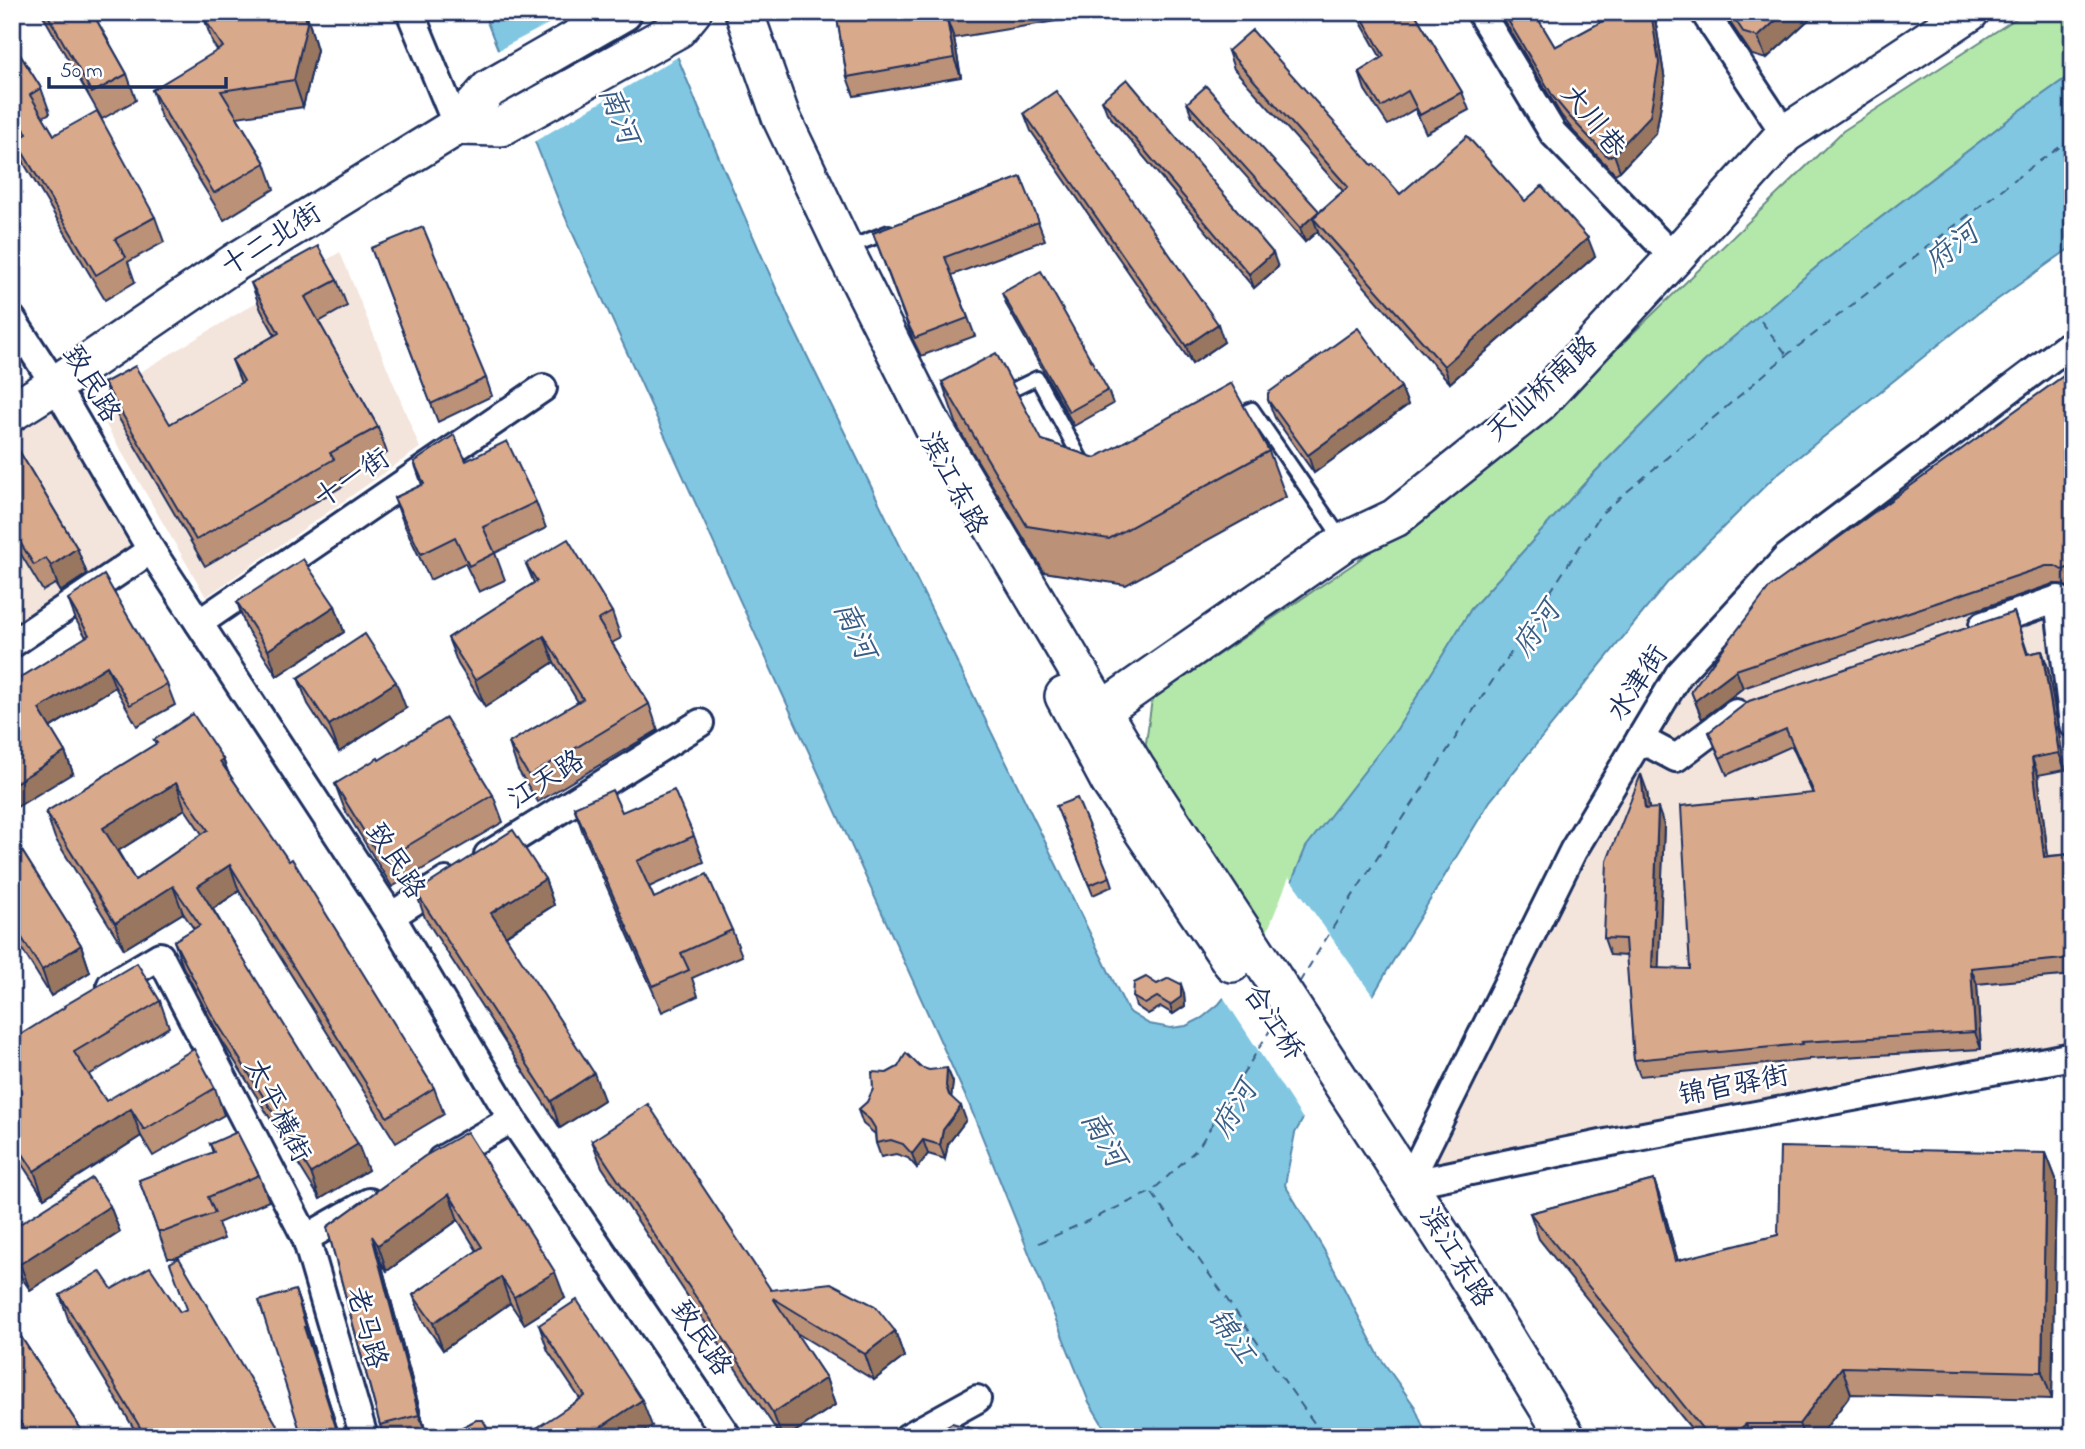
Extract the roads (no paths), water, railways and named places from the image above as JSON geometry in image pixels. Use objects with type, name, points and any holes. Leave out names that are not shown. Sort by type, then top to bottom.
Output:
[{"type":"main road","name":"十二北街","points":[[12,412],[234,263],[457,126],[489,89],[623,12]]},
{"type":"main road","name":"滨江东路","points":[[721,12],[765,134],[1091,719],[1223,927]]},
{"type":"main road","name":"滨江东路","points":[[744,12],[781,117],[844,249],[1091,719]]},
{"type":"main road","name":"天仙桥南路","points":[[1091,719],[1344,542],[1395,518],[1539,402],[1785,134],[1969,12]]},
{"type":"main road","points":[[457,126],[501,127],[685,21]]},
{"type":"main road","name":"合江桥","points":[[1223,927],[1334,1094]]},
{"type":"main road","name":"滨江东路","points":[[1334,1094],[1408,1184],[1566,1437]]},
{"type":"main road","name":"滨江东路","points":[[1334,1094],[1540,1437]]},
{"type":"street","points":[[410,12],[457,126]]},
{"type":"street","name":"大川巷","points":[[1480,12],[1553,133],[1674,258]]},
{"type":"street","points":[[1704,12],[1785,134]]},
{"type":"street","name":"致民路","points":[[12,319],[55,385],[151,550],[391,916],[512,1119],[728,1437]]},
{"type":"street","name":"水津街","points":[[1408,1184],[1573,851],[1679,674],[1786,558],[2073,342]]},
{"type":"street","name":"十一街","points":[[199,623],[543,388]]},
{"type":"street","points":[[12,644],[151,550]]},
{"type":"street","points":[[1954,634],[2057,600],[2073,724]]},
{"type":"street","points":[[1640,738],[1676,758],[1748,703],[1761,699]]},
{"type":"street","name":"江天路","points":[[391,916],[701,723]]},
{"type":"street","name":"太平横街","points":[[92,997],[160,956],[306,1238]]},
{"type":"street","name":"锦官驿街","points":[[1408,1184],[1606,1143],[2073,1056]]},
{"type":"street","points":[[415,1175],[512,1119]]},
{"type":"street","points":[[306,1238],[391,1189]]},
{"type":"street","name":"老马路","points":[[306,1238],[364,1437]]},
{"type":"street","points":[[908,1437],[976,1399]]},
{"type":"lane","points":[[844,249],[906,226]]},
{"type":"lane","points":[[991,401],[1037,378],[1088,472]]},
{"type":"lane","points":[[1227,420],[1252,409],[1344,542]]},
{"type":"water","points":[[483,12],[659,12],[791,323],[1128,1011],[1149,1024],[1171,1028],[1186,1026],[1202,1018],[1219,1004],[1265,947],[1306,847],[1397,729],[1471,609],[1593,474],[1704,362],[1820,264],[2073,73],[2073,246],[1977,314],[1776,475],[1667,583],[1490,801],[1387,971],[1295,1133],[1285,1185],[1324,1250],[1379,1356],[1415,1407],[1427,1437],[1110,1437],[1089,1402],[969,1104],[564,214]]},
{"type":"water label","name":"南河","points":[[617,116]]},
{"type":"water label","name":"府河","points":[[1953,249]]},
{"type":"water label","name":"府河","points":[[1538,630]]},
{"type":"water label","name":"南河","points":[[853,631]]},
{"type":"water label","name":"府河","points":[[1236,1110]]},
{"type":"water label","name":"南河","points":[[1102,1140]]},
{"type":"water label","name":"锦江","points":[[1230,1337]]}]
